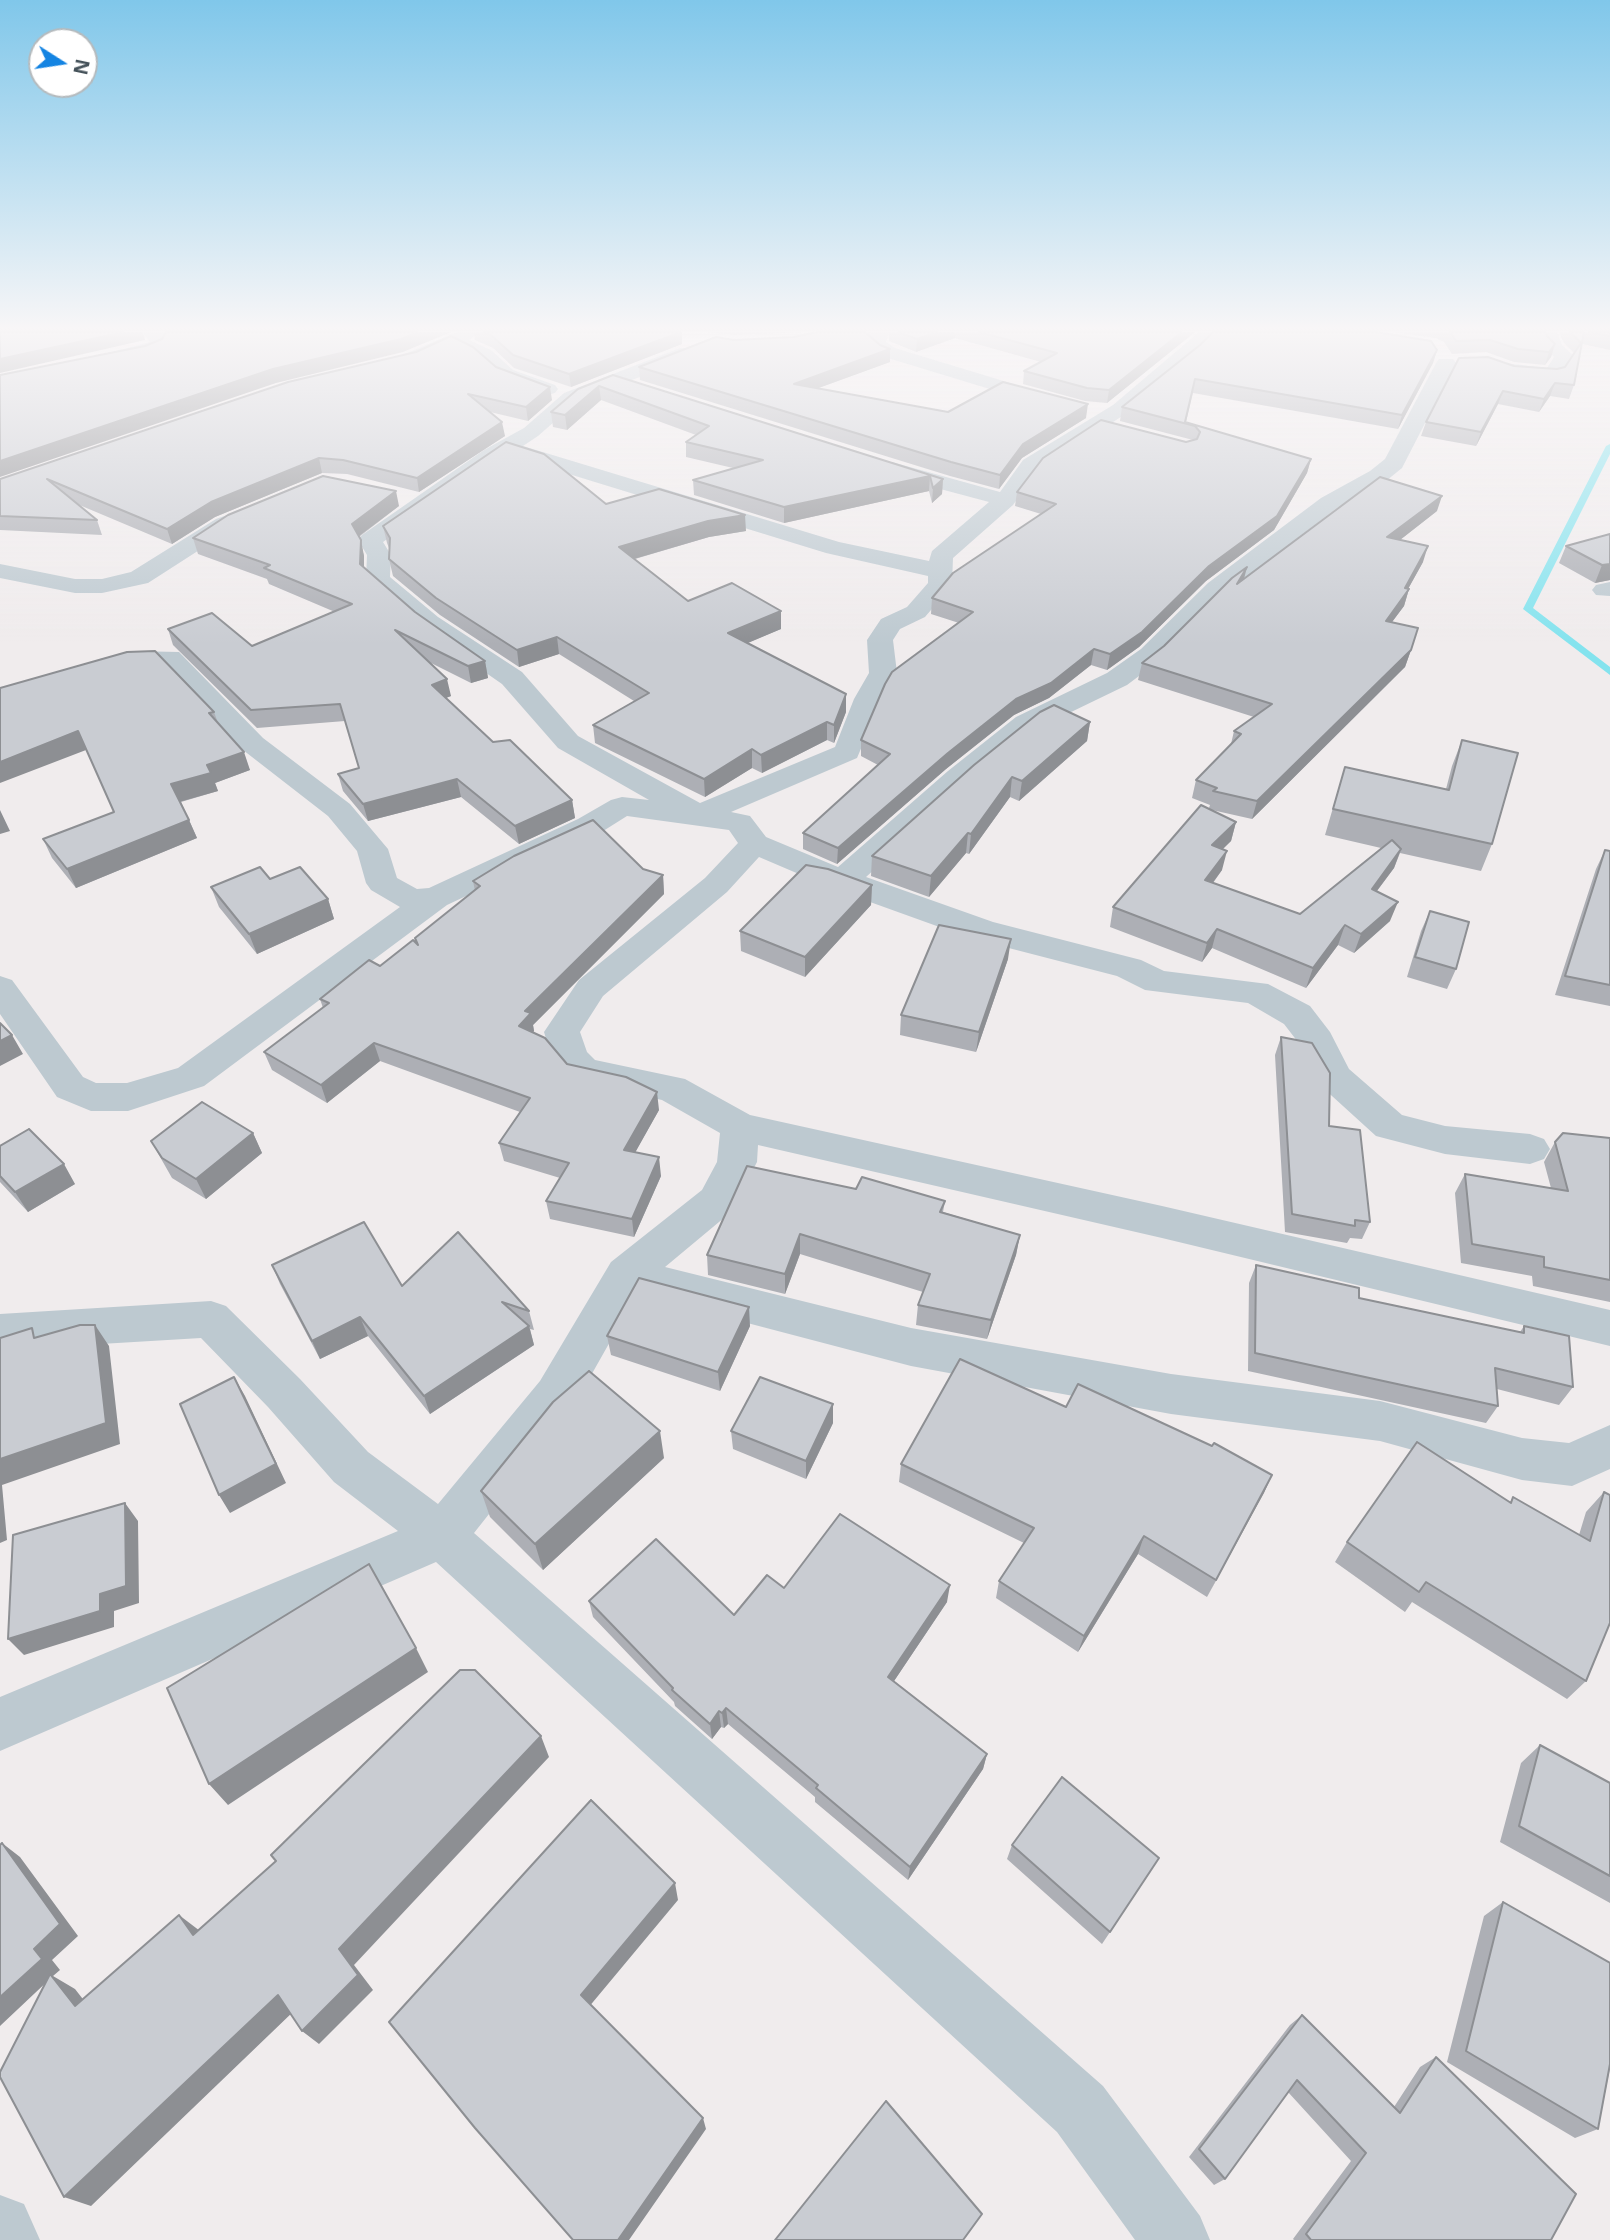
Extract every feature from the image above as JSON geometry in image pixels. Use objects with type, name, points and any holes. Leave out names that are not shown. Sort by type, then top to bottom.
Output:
[{"type":"street","points":[[523,437],[411,500],[370,540],[379,555],[378,579],[429,622],[512,678],[568,741],[698,815]]},
{"type":"street","points":[[698,815],[847,752],[868,699],[883,673],[880,640],[890,624],[916,612],[940,584],[940,556],[1005,500],[1031,465],[1067,437]]},
{"type":"street","points":[[0,988],[70,1087],[91,1097],[128,1097],[191,1077],[435,898],[589,826],[621,806],[740,823],[755,844],[845,882],[843,880],[959,777],[1026,723],[1116,678],[1150,654],[1217,588],[1329,503],[1386,470],[1394,463],[1407,437]]},
{"type":"street","points":[[505,447],[834,548],[940,571]]},
{"type":"street","points":[[877,464],[1005,500]]},
{"type":"street","points":[[0,571],[75,586],[102,586],[139,578],[224,524],[261,508]]},
{"type":"street","points":[[87,672],[132,659],[170,658],[253,744],[339,810],[372,849],[382,883],[412,900],[435,898]]},
{"type":"street","points":[[755,844],[716,884],[591,988],[562,1032],[570,1058],[584,1071],[672,1089],[740,1127],[1610,1328]]},
{"type":"street","points":[[843,880],[982,930],[1129,968],[1157,982],[1256,992],[1297,1015],[1317,1041],[1334,1077],[1390,1126],[1445,1140],[1530,1149]]},
{"type":"street","points":[[0,1724],[442,1536],[556,1395],[626,1274],[717,1200],[737,1162],[740,1127]]},
{"type":"street","points":[[626,1274],[911,1347],[1171,1394],[1380,1421],[1522,1458],[1572,1465],[1610,1446]]},
{"type":"street","points":[[0,1332],[211,1319],[284,1393],[351,1467],[442,1536],[1080,2109],[1176,2240]]},
{"type":"street","points":[[0,2228],[6,2240]]},
{"type":"building","points":[[0,437],[73,437],[0,461]]},
{"type":"building","points":[[126,437],[480,437],[417,478],[343,460],[319,458],[211,502],[167,529],[47,479],[97,520],[0,516],[0,479]]},
{"type":"building","points":[[694,437],[808,437],[943,479],[933,488],[930,476],[784,507],[693,480],[763,460],[686,442]]},
{"type":"building","points":[[867,437],[1035,437],[1023,444],[1000,475]]},
{"type":"building","points":[[1076,437],[1165,437],[1186,442],[1198,437],[1234,437],[1311,459],[1277,516],[1209,566],[1142,632],[1110,654],[1094,649],[1051,683],[1016,699],[948,753],[838,848],[803,833],[890,754],[861,740],[892,672],[973,612],[932,598],[953,573],[1056,504],[1017,492],[1043,458]]},
{"type":"building","points":[[506,442],[544,454],[606,504],[659,489],[745,515],[708,521],[619,547],[688,601],[732,583],[781,611],[728,633],[846,694],[834,725],[827,722],[761,755],[752,749],[704,779],[593,725],[649,693],[557,637],[517,650],[436,598],[389,559],[390,538],[383,526]]},
{"type":"building","points":[[323,476],[396,491],[352,524],[361,540],[360,564],[415,612],[485,661],[468,666],[395,630],[447,679],[432,685],[493,742],[510,740],[572,800],[515,826],[457,779],[363,804],[338,774],[359,768],[340,704],[251,710],[168,629],[212,613],[252,646],[352,604],[264,568],[270,565],[193,538],[228,515]]},
{"type":"building","points":[[1380,477],[1442,496],[1387,537],[1428,546],[1405,588],[1409,589],[1386,621],[1418,628],[1411,650],[1257,801],[1213,791],[1217,788],[1196,780],[1241,734],[1234,731],[1272,704],[1142,663],[1164,646],[1232,578],[1247,567],[1237,584]]},
{"type":"building","points":[[1610,534],[1610,564],[1602,565],[1566,546]]},
{"type":"building","points":[[155,651],[214,712],[209,713],[244,752],[207,765],[211,773],[171,784],[189,820],[67,869],[43,839],[114,812],[78,731],[0,762],[0,688],[127,652]]},
{"type":"building","points":[[1054,705],[1090,722],[1022,781],[1012,777],[971,834],[968,833],[931,876],[872,856],[974,765],[1040,712]]},
{"type":"building","points":[[1462,740],[1518,753],[1492,844],[1333,809],[1345,767],[1449,790]]},
{"type":"building","points":[[1201,805],[1236,822],[1212,845],[1227,851],[1205,880],[1300,914],[1392,840],[1401,849],[1372,889],[1398,902],[1361,934],[1345,925],[1313,968],[1217,929],[1207,943],[1113,907]]},
{"type":"building","points":[[593,820],[643,869],[663,875],[525,1011],[531,1013],[519,1026],[545,1038],[567,1064],[626,1077],[657,1092],[624,1150],[659,1157],[632,1219],[546,1201],[569,1163],[499,1143],[530,1098],[374,1043],[321,1085],[264,1052],[329,1003],[320,999],[369,960],[380,966],[413,940],[418,945],[415,938],[480,886],[473,881],[514,856]]},
{"type":"building","points":[[1605,850],[1610,851],[1610,985],[1565,976]]},
{"type":"building","points":[[806,865],[828,869],[872,885],[805,957],[740,931]]},
{"type":"building","points":[[260,867],[270,879],[300,867],[328,899],[249,934],[211,887]]},
{"type":"building","points":[[1430,911],[1469,922],[1456,969],[1415,957]]},
{"type":"building","points":[[939,925],[1011,939],[979,1032],[901,1015]]},
{"type":"building","points":[[0,1023],[12,1035],[0,1041]]},
{"type":"building","points":[[1281,1037],[1312,1043],[1330,1073],[1329,1126],[1360,1130],[1370,1222],[1355,1220],[1355,1226],[1292,1214]]},
{"type":"building","points":[[202,1102],[253,1133],[196,1179],[162,1158],[151,1141]]},
{"type":"building","points":[[29,1129],[64,1164],[15,1192],[0,1176],[0,1146]]},
{"type":"building","points":[[1563,1133],[1610,1138],[1610,1280],[1544,1267],[1544,1257],[1472,1244],[1465,1174],[1568,1191],[1555,1142]]},
{"type":"building","points":[[747,1166],[856,1189],[862,1177],[945,1201],[940,1212],[1020,1235],[991,1320],[918,1305],[930,1274],[800,1234],[785,1274],[707,1255]]},
{"type":"building","points":[[364,1222],[402,1286],[458,1232],[529,1311],[502,1302],[529,1326],[424,1396],[360,1317],[312,1341],[272,1265]]},
{"type":"building","points":[[1256,1265],[1359,1288],[1359,1298],[1524,1333],[1524,1326],[1569,1336],[1573,1387],[1495,1368],[1498,1406],[1255,1353]]},
{"type":"building","points":[[639,1278],[749,1307],[718,1372],[607,1336]]},
{"type":"building","points":[[80,1325],[95,1325],[106,1423],[0,1459],[0,1338],[32,1328],[34,1338]]},
{"type":"building","points":[[960,1359],[1066,1407],[1078,1384],[1212,1446],[1214,1443],[1272,1475],[1216,1580],[1144,1536],[1084,1636],[999,1581],[1034,1528],[901,1464]]},
{"type":"building","points":[[589,1371],[660,1431],[535,1544],[481,1491],[553,1402]]},
{"type":"building","points":[[234,1377],[276,1464],[219,1495],[180,1404]]},
{"type":"building","points":[[760,1377],[833,1404],[806,1461],[731,1431]]},
{"type":"building","points":[[1417,1442],[1511,1503],[1513,1497],[1590,1541],[1604,1492],[1610,1495],[1610,1623],[1586,1681],[1426,1582],[1419,1592],[1347,1542]]},
{"type":"building","points":[[125,1503],[126,1586],[100,1594],[100,1611],[8,1639],[13,1535]]},
{"type":"building","points":[[840,1514],[950,1585],[888,1677],[987,1754],[910,1867],[726,1708],[722,1713],[719,1711],[710,1724],[672,1690],[589,1601],[656,1539],[734,1615],[767,1575],[784,1588]]},
{"type":"building","points":[[369,1564],[416,1648],[209,1784],[167,1688]]},
{"type":"building","points":[[460,1670],[475,1670],[541,1736],[339,1949],[358,1975],[302,2031],[278,1995],[64,2197],[0,2077],[0,2072],[50,1974],[75,2006],[179,1915],[193,1935],[276,1861],[271,1855]]},
{"type":"building","points":[[1540,1745],[1610,1783],[1610,1876],[1519,1826]]},
{"type":"building","points":[[1062,1777],[1159,1858],[1110,1932],[1012,1845]]},
{"type":"building","points":[[591,1800],[675,1883],[581,1995],[703,2118],[618,2240],[573,2240],[475,2128],[389,2022]]},
{"type":"building","points":[[2,1843],[60,1924],[34,1949],[42,1959],[0,1997],[0,1845]]},
{"type":"building","points":[[1503,1902],[1610,1963],[1610,2064],[1598,2129],[1466,2051]]},
{"type":"building","points":[[1302,2015],[1400,2113],[1436,2057],[1576,2194],[1551,2240],[1311,2240],[1306,2234],[1366,2153],[1297,2080],[1225,2179],[1199,2149]]},
{"type":"building","points":[[886,2101],[982,2214],[963,2240],[775,2240]]},
{"type":"waterway","points":[[1610,446],[1528,609],[1610,672]]}]
